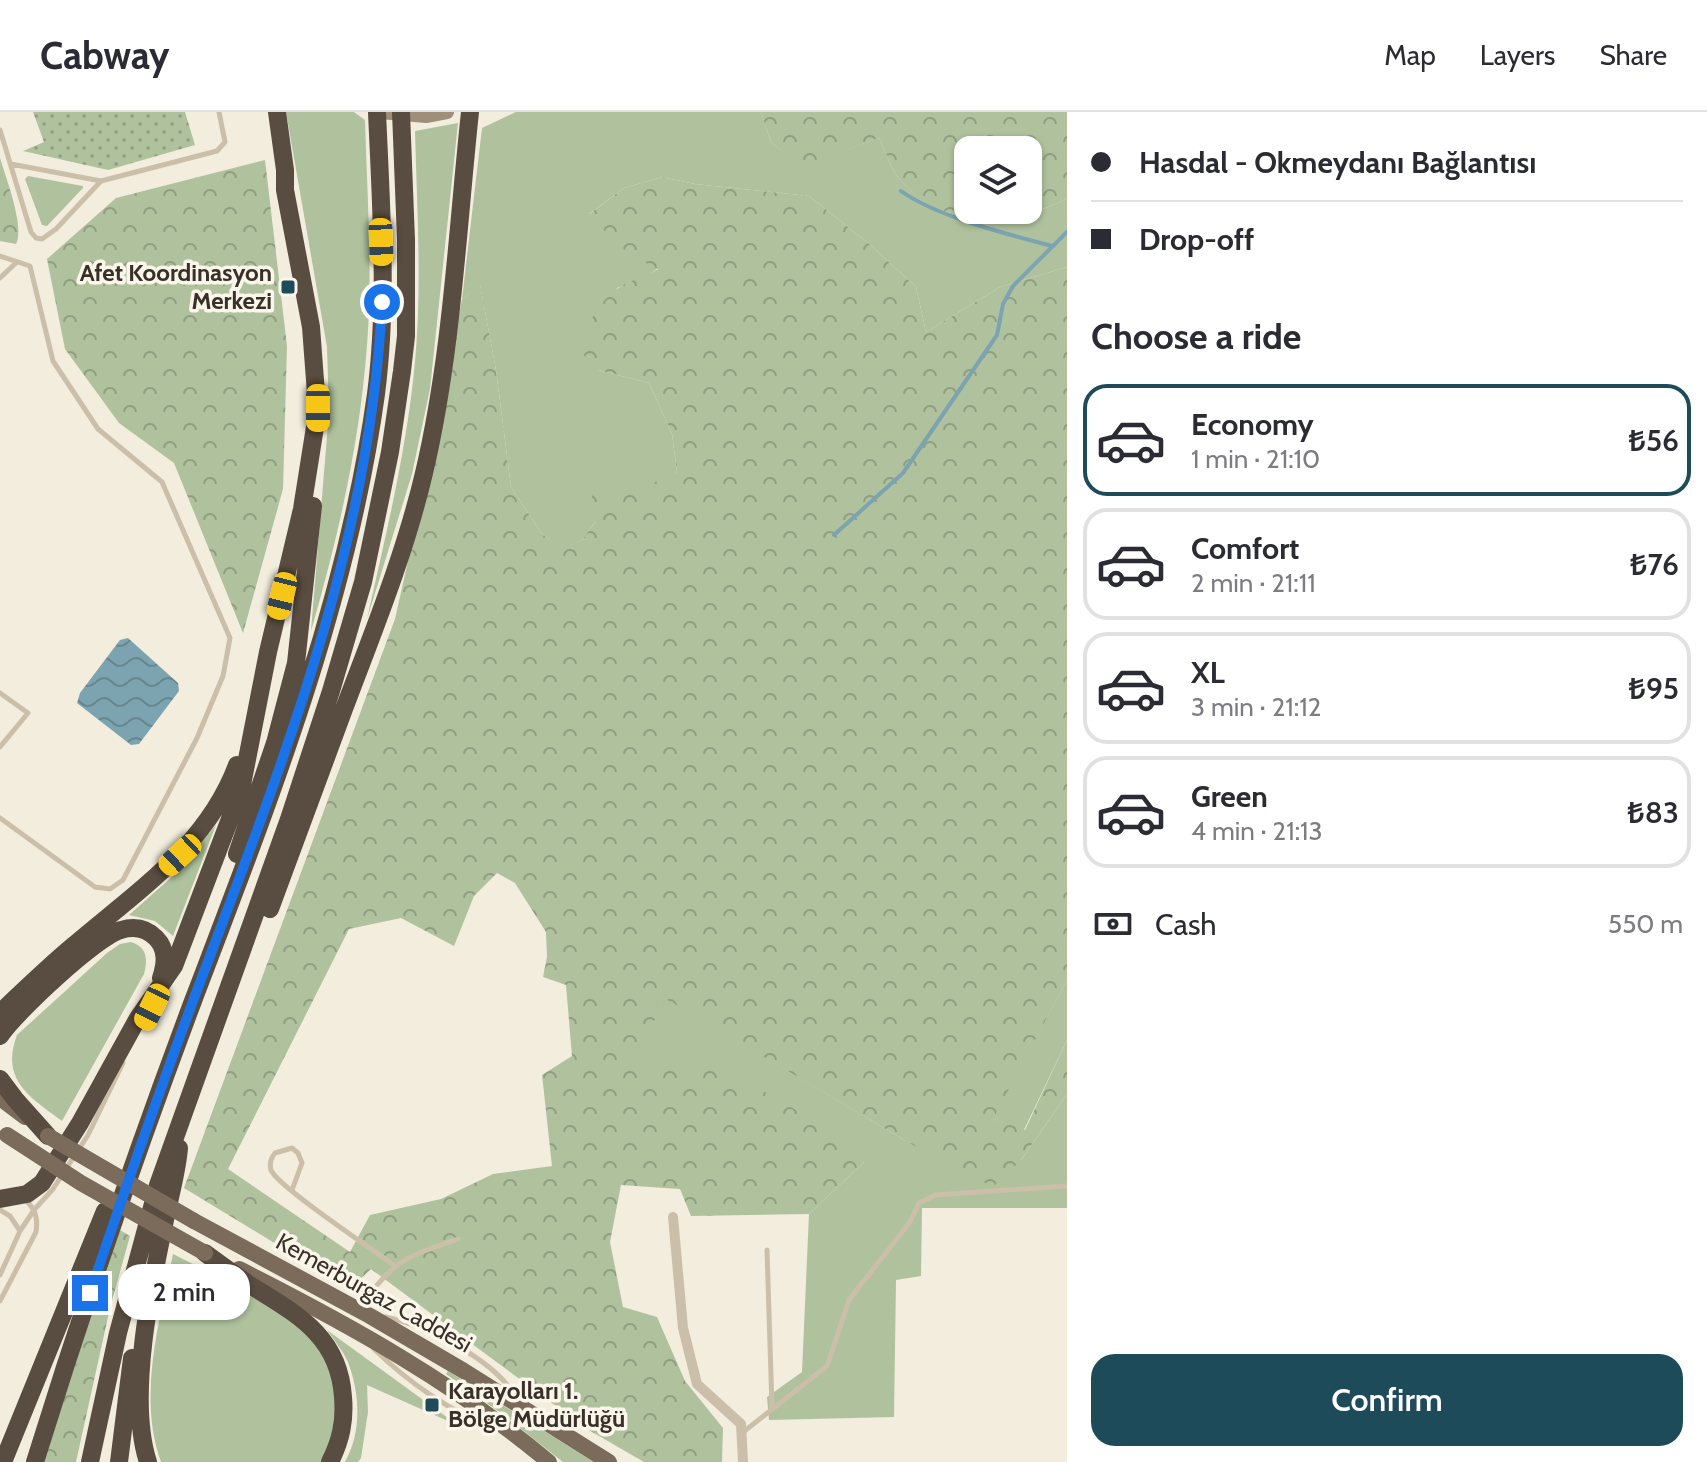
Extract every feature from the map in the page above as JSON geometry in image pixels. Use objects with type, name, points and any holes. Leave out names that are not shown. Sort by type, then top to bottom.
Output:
[{"type":"highway","points":[[266,112],[277,173],[285,190]]},
{"type":"highway","points":[[228,912],[238,853],[275,743],[296,663],[317,460],[318,408],[311,327],[285,190],[277,112]]},
{"type":"highway","points":[[35,1462],[138,1149],[273,791],[312,672],[360,490],[380,353],[379,112]]},
{"type":"highway","points":[[90,1462],[118,1333],[169,1152],[314,746],[354,616],[369,555],[390,452],[406,323],[401,112]]},
{"type":"highway","points":[[236,965],[263,927],[402,547],[424,474],[441,391],[457,261],[470,112]]},
{"type":"highway","points":[[0,1199],[27,1203],[80,1123],[158,988],[174,966],[241,790],[302,509],[318,408]]},
{"type":"highway","points":[[0,1013],[71,947],[157,876],[195,838],[229,784],[258,702]]},
{"type":"highway","points":[[0,1036],[17,1015],[95,946],[122,929],[139,928],[153,934],[163,946],[166,957],[158,988]]},
{"type":"highway","points":[[0,1079],[48,1136]]},
{"type":"highway","points":[[148,1462],[141,1438],[139,1406],[153,1278],[179,1159],[181,1125]]},
{"type":"highway","points":[[3,1462],[115,1186],[126,1163],[138,1149]]},
{"type":"highway","points":[[205,1253],[294,1311],[326,1343],[338,1369],[344,1410],[343,1429],[330,1462]]},
{"type":"highway","points":[[119,1462],[131,1361],[141,1312],[153,1278]]},
{"type":"main road","points":[[379,112],[426,116],[447,112]]},
{"type":"main road","name":"Kemerburgaz Caddesi","points":[[0,1098],[48,1136],[194,1221],[365,1313],[609,1462]]},
{"type":"main road","name":"Kemerburgaz Caddesi","points":[[2,1132],[81,1183],[205,1253],[364,1335],[463,1396],[549,1462]]},
{"type":"street","points":[[673,1217],[683,1328],[697,1384],[741,1424],[743,1462]]},
{"type":"lane","points":[[11,164],[101,181],[217,151],[225,142],[226,135],[219,112]]},
{"type":"lane","points":[[0,130],[31,232],[36,238],[48,236],[101,181]]},
{"type":"lane","points":[[0,256],[30,266],[53,361],[98,429],[162,482],[230,638],[223,676],[197,738],[123,880],[110,889],[95,887],[0,818]]},
{"type":"lane","points":[[0,278],[17,261]]},
{"type":"lane","points":[[0,693],[28,713],[0,747]]},
{"type":"lane","points":[[140,1032],[158,988]]},
{"type":"lane","points":[[0,1275],[20,1231],[27,1203],[53,1189],[88,1135],[129,1051]]},
{"type":"lane","points":[[292,1190],[302,1163],[292,1148],[275,1153],[270,1165],[272,1173],[292,1190],[395,1266]]},
{"type":"lane","points":[[741,1433],[827,1366],[849,1300],[880,1264],[910,1222],[919,1203],[936,1195],[1067,1186]]},
{"type":"lane","points":[[0,1301],[18,1272],[36,1232],[38,1221],[27,1203]]},
{"type":"lane","points":[[0,1210],[10,1216],[20,1231]]},
{"type":"lane","points":[[365,1313],[371,1292],[400,1260],[458,1239]]},
{"type":"lane","points":[[767,1250],[772,1407]]},
{"type":"green space","points":[[33,112],[185,112],[195,145],[108,170],[23,151],[44,142]]},
{"type":"green space","points":[[286,112],[354,112],[365,120],[370,289],[364,381],[346,490],[311,631],[329,412],[327,347]]},
{"type":"green space","points":[[516,112],[761,112],[771,142],[800,165],[879,138],[898,178],[926,204],[954,214],[954,224],[1042,224],[1042,209],[1067,198],[1067,267],[1000,287],[926,332],[916,287],[868,243],[809,196],[695,184],[662,177],[624,188],[589,214],[658,268],[646,277],[617,288],[598,370],[649,383],[672,434],[677,472],[596,521],[582,540],[562,550],[542,534],[511,487],[496,370],[480,285],[462,299],[482,128]]},
{"type":"green space","points":[[761,112],[1067,112],[1067,198],[1042,209],[1042,136],[954,136],[954,214],[922,202],[902,182],[879,138],[800,166],[771,142]]},
{"type":"green space","points":[[458,123],[430,389],[412,474],[367,619],[401,459],[415,362],[419,276],[415,131]]},
{"type":"green space","points":[[0,158],[16,215],[16,244],[0,241]]},
{"type":"green space","points":[[265,160],[287,346],[283,489],[243,633],[174,463],[119,423],[65,349],[47,259],[116,198]]},
{"type":"green space","points":[[28,176],[83,188],[47,226],[42,225],[25,179]]},
{"type":"green space","points":[[662,177],[695,184],[809,196],[868,243],[916,287],[926,332],[1000,287],[1067,267],[1067,980],[993,1119],[1025,1130],[1067,1040],[1067,1094],[1021,1160],[993,1187],[904,1140],[666,999],[629,1067],[715,1064],[798,1111],[864,1162],[809,1214],[691,1216],[680,1189],[621,1185],[610,1242],[623,1307],[657,1317],[685,1381],[723,1428],[722,1462],[644,1462],[587,1429],[371,1269],[350,1289],[184,1188],[395,619],[431,459],[462,299],[480,284],[496,370],[511,487],[542,534],[562,549],[582,540],[596,521],[590,485],[626,495],[677,472],[672,434],[649,383],[598,370],[577,348],[593,316],[610,295],[658,269],[630,255],[588,215],[624,188]],"holes":[[[497,873],[515,883],[546,932],[547,957],[543,977],[566,985],[572,1056],[542,1075],[552,1166],[493,1174],[441,1199],[370,1215],[350,1252],[228,1169],[349,929],[401,918],[454,946],[474,896]]]},
{"type":"green space","points":[[216,825],[173,936],[155,921],[129,915],[174,875]]},
{"type":"green space","points":[[131,942],[145,954],[144,974],[62,1121],[29,1095],[15,1076],[12,1064],[17,1035],[107,953],[120,944]]},
{"type":"green space","points":[[1067,980],[1067,1040],[1024,1130],[992,1119]]},
{"type":"green space","points":[[666,998],[904,1140],[1021,1160],[1067,1094],[1067,1208],[922,1208],[921,1276],[896,1280],[894,1417],[769,1420],[767,1397],[802,1372],[809,1214],[864,1162],[628,1067]]},
{"type":"green space","points":[[120,1230],[130,1236],[110,1308],[76,1462],[42,1462]]},
{"type":"green space","points":[[173,1254],[265,1300],[298,1322],[317,1340],[329,1366],[337,1403],[333,1433],[322,1462],[161,1462],[154,1437],[151,1385],[157,1331]]},
{"type":"green space","points":[[327,1330],[459,1426],[367,1385],[368,1412],[361,1458],[358,1462],[345,1462],[357,1426],[357,1400],[348,1362]]},
{"type":"green space","points":[[448,1371],[594,1462],[563,1462],[446,1374]]},
{"type":"water","points":[[128,638],[178,683],[179,691],[139,744],[131,745],[77,703],[80,693],[120,640]]},
{"type":"waterway","points":[[901,191],[933,209],[1052,246]]},
{"type":"waterway","points":[[834,535],[903,473],[997,335],[1003,304],[1013,286],[1067,232]]},
{"type":"place","name":"Afet Koordinasyon Merkezi","points":[[288,287]]},
{"type":"place","name":"Karayolları 1. Bölge Müdürlüğü","points":[[432,1405]]},
{"type":"route","points":[[90,1293],[134,1160],[280,771],[318,651],[360,490],[376,394],[382,302]]}]
